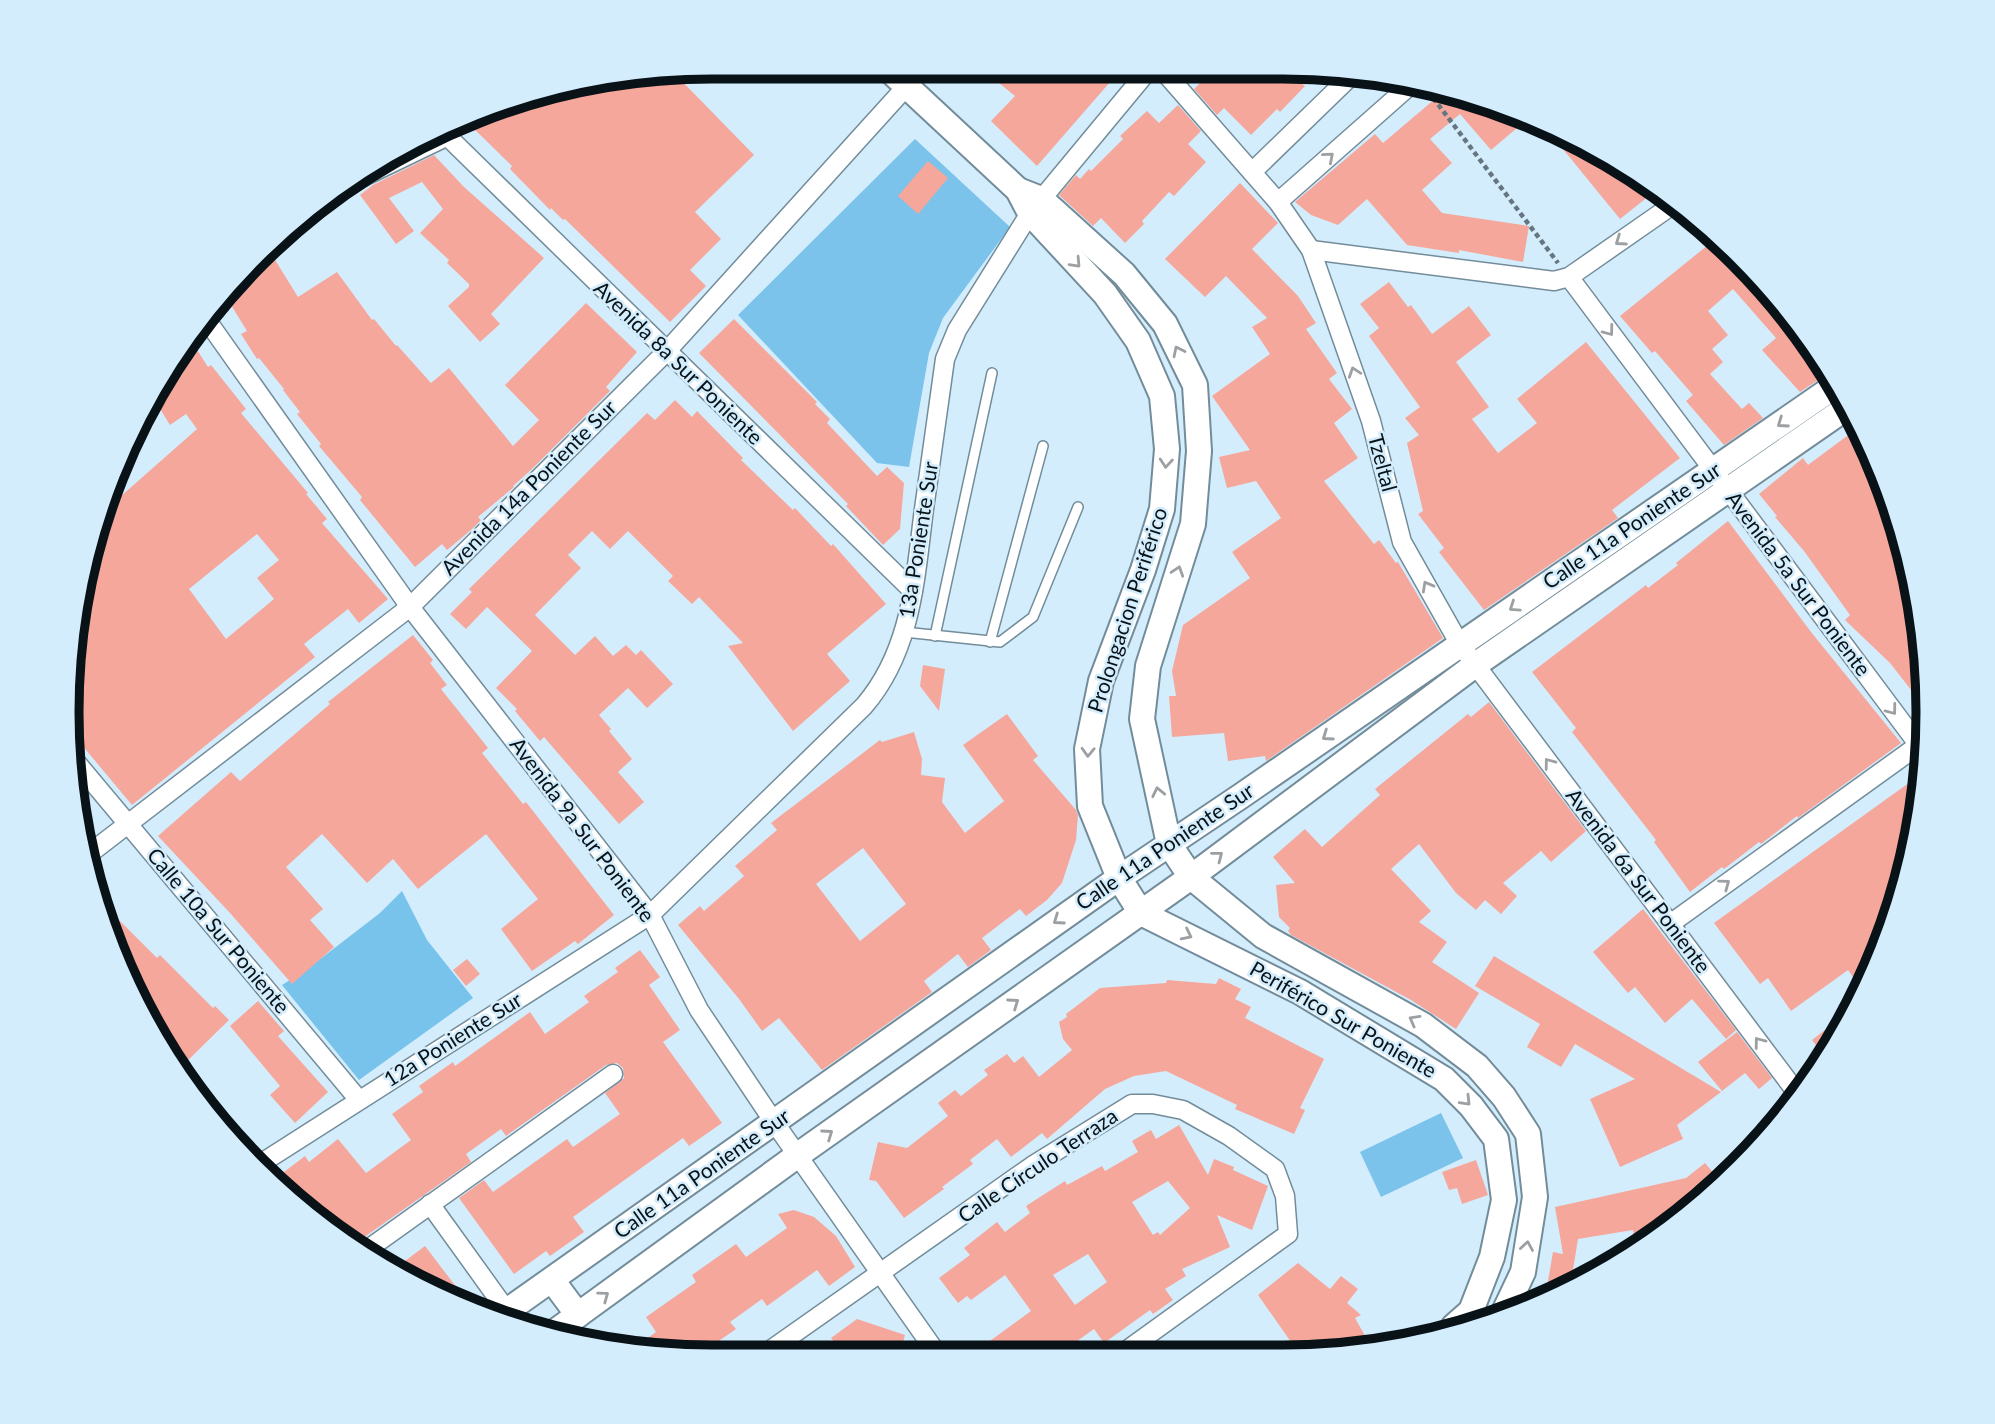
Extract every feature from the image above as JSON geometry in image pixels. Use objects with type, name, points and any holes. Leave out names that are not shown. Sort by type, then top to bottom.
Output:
[{"type":"main road","points":[[900,79],[1029,201],[1124,274],[1165,324],[1195,385],[1199,451],[1193,524],[1148,666],[1142,719],[1169,844]]},
{"type":"main road","name":"Prolongacion Periférico","points":[[1029,201],[1105,294],[1138,341],[1162,396],[1167,449],[1162,509],[1143,570],[1101,681],[1087,749],[1090,806],[1119,877]]},
{"type":"main road","name":"Calle 11a Poniente Sur","points":[[561,1327],[798,1155],[1191,877],[1720,480],[1829,391]]},
{"type":"main road","name":"Calle 11a Poniente Sur","points":[[506,1311],[1119,877],[1252,789],[1459,643],[1720,480],[1840,411]]},
{"type":"main road","name":"Periférico Sur Poniente","points":[[1169,844],[1191,877],[1263,936],[1423,1025],[1477,1066],[1504,1097],[1528,1135],[1535,1197],[1523,1272],[1508,1304]]},
{"type":"main road","points":[[1119,877],[1142,913]]},
{"type":"main road","name":"Periférico Sur Poniente","points":[[1142,913],[1300,992],[1444,1079],[1471,1106],[1496,1139],[1504,1200],[1492,1257],[1471,1311],[1461,1320]]},
{"type":"main road","points":[[552,1280],[578,1315]]},
{"type":"street","name":"Avenida 14a Poniente Sur","points":[[94,850],[410,607],[666,352],[912,79]]},
{"type":"street","name":"13a Poniente Sur","points":[[650,915],[864,706],[880,687],[892,666],[904,632],[913,592],[945,359],[957,330],[1029,201],[1139,79]]},
{"type":"street","name":"Tzeltal","points":[[1171,79],[1278,202],[1311,250],[1371,421],[1402,542],[1459,643],[1475,665]]},
{"type":"street","points":[[1252,172],[1346,82]]},
{"type":"street","points":[[1278,202],[1404,91]]},
{"type":"street","name":"Avenida 8a Sur Poniente","points":[[448,137],[913,592]]},
{"type":"street","points":[[1311,250],[1553,281],[1569,277],[1667,209]]},
{"type":"street","name":"Avenida 5a Sur Poniente","points":[[1569,277],[1915,735]]},
{"type":"street","name":"Avenida 9a Sur Poniente","points":[[211,326],[410,607],[650,915],[699,1010],[774,1122],[932,1345]]},
{"type":"street","name":"Avenida 6a Sur Poniente","points":[[1475,665],[1793,1087]]},
{"type":"street","points":[[1670,924],[1915,752]]},
{"type":"street","name":"Calle 10a Sur Poniente","points":[[81,768],[359,1100]]},
{"type":"street","name":"12a Poniente Sur","points":[[265,1161],[650,915]]},
{"type":"street","points":[[372,1246],[612,1074]]},
{"type":"street","name":"Calle Círculo Terraza","points":[[778,1345],[1032,1166],[1132,1104],[1153,1104],[1183,1110],[1229,1136],[1275,1169],[1285,1196],[1288,1234],[1134,1345]]},
{"type":"street","points":[[430,1204],[498,1308]]},
{"type":"lane","points":[[935,636],[992,373]]},
{"type":"lane","points":[[990,642],[1043,446]]},
{"type":"lane","points":[[904,632],[1000,642],[1033,617],[1078,507]]},
{"type":"path","points":[[1434,97],[1569,277]]},
{"type":"shaded area","points":[[915,139],[1010,227],[943,318],[929,353],[909,467],[877,463],[738,315]]},
{"type":"shaded area","points":[[402,891],[427,940],[473,998],[359,1080],[282,985],[306,970],[380,913]]},
{"type":"shaded area","points":[[1441,1113],[1463,1158],[1381,1197],[1360,1152]]},
{"type":"building","points":[[994,79],[1113,79],[1037,166],[991,121],[1015,96]]},
{"type":"building","points":[[1196,79],[1303,79],[1300,82],[1305,86],[1280,112],[1277,109],[1251,135],[1224,108],[1217,115],[1194,89],[1200,83]]},
{"type":"building","points":[[671,80],[681,80],[754,155],[695,212],[721,239],[690,270],[706,286],[670,322],[565,219],[551,208],[550,210],[510,169],[512,166],[471,126],[548,100],[629,84]]},
{"type":"building","points":[[1437,98],[1487,112],[1520,125],[1491,150],[1460,114],[1430,139],[1452,163],[1422,190],[1442,213],[1529,226],[1523,262],[1459,250],[1459,253],[1407,245],[1367,199],[1338,225],[1311,215],[1295,202],[1375,134],[1383,143]]},
{"type":"building","points":[[1178,105],[1201,131],[1188,144],[1206,162],[1174,196],[1169,192],[1125,243],[1101,218],[1093,226],[1059,195],[1076,175],[1080,179],[1089,169],[1091,171],[1123,139],[1120,136],[1147,111],[1159,123]]},
{"type":"building","points":[[1556,141],[1600,164],[1649,196],[1620,219]]},
{"type":"building","points":[[434,155],[464,187],[544,258],[491,314],[500,324],[480,342],[448,306],[469,284],[447,263],[449,260],[420,233],[443,209],[422,182],[389,198],[414,231],[396,244],[360,195],[373,185]]},
{"type":"building","points":[[928,161],[948,178],[918,214],[898,196]]},
{"type":"building","points":[[1240,183],[1278,223],[1252,249],[1298,296],[1316,323],[1306,329],[1337,373],[1329,379],[1352,409],[1334,423],[1358,458],[1324,481],[1374,544],[1379,540],[1396,563],[1398,562],[1443,638],[1266,761],[1265,756],[1228,761],[1224,733],[1172,737],[1169,696],[1176,696],[1172,671],[1183,625],[1250,578],[1232,552],[1281,518],[1256,481],[1227,488],[1219,457],[1250,450],[1212,396],[1270,354],[1252,327],[1267,318],[1226,276],[1205,297],[1165,259]]},
{"type":"building","points":[[1709,244],[1759,294],[1821,378],[1800,392],[1762,350],[1776,338],[1733,289],[1708,311],[1728,335],[1712,349],[1723,362],[1710,374],[1742,409],[1749,403],[1763,418],[1724,445],[1686,401],[1693,395],[1620,316]]},
{"type":"building","points":[[273,256],[298,297],[337,272],[372,320],[374,319],[431,383],[449,368],[513,446],[539,420],[505,385],[586,303],[637,352],[606,387],[610,391],[514,487],[478,517],[481,520],[471,530],[447,550],[442,544],[415,567],[319,446],[321,444],[297,414],[300,412],[284,389],[259,358],[257,359],[241,334],[247,331],[229,302]]},
{"type":"building","points":[[1389,282],[1408,307],[1411,305],[1432,334],[1469,306],[1491,335],[1456,362],[1489,407],[1472,419],[1498,453],[1537,423],[1517,399],[1586,342],[1680,458],[1612,510],[1618,518],[1484,610],[1439,552],[1444,548],[1418,514],[1423,511],[1407,443],[1419,435],[1405,418],[1420,407],[1369,336],[1379,328],[1360,304]]},
{"type":"building","points":[[734,319],[817,402],[815,404],[830,419],[827,423],[877,476],[887,467],[904,483],[900,529],[883,545],[846,506],[848,504],[699,353]]},
{"type":"building","points":[[195,347],[208,367],[211,365],[246,409],[241,413],[327,519],[322,523],[388,599],[359,623],[348,609],[304,644],[315,657],[132,805],[80,742],[80,671],[91,588],[114,502],[197,429],[186,414],[170,425],[158,406],[167,398],[165,394]],"holes":[[[257,534],[279,560],[257,578],[274,599],[226,639],[189,589]]]},
{"type":"building","points":[[675,400],[692,417],[697,411],[743,458],[741,460],[793,510],[795,508],[831,546],[833,544],[886,604],[827,654],[850,681],[793,731],[728,646],[743,643],[699,597],[692,604],[668,581],[673,576],[628,531],[610,549],[592,531],[568,555],[581,568],[535,615],[575,655],[595,636],[613,656],[626,645],[636,655],[641,650],[673,684],[647,708],[628,688],[599,715],[632,759],[618,772],[644,802],[619,824],[544,737],[540,741],[515,711],[517,709],[496,688],[532,651],[487,607],[466,629],[450,614],[472,592],[469,589],[647,413],[655,420]]},
{"type":"building","points":[[1851,433],[1883,508],[1895,548],[1911,629],[1916,696],[1890,663],[1845,620],[1850,615],[1759,494],[1803,458],[1808,465]]},
{"type":"building","points":[[1728,521],[1811,632],[1901,743],[1690,892],[1654,842],[1656,840],[1572,732],[1576,728],[1532,672],[1646,585],[1648,588],[1678,565],[1676,563]]},
{"type":"building","points":[[413,635],[433,660],[430,663],[447,685],[441,689],[488,748],[482,753],[523,804],[526,802],[614,915],[578,944],[575,941],[532,971],[501,929],[538,899],[486,834],[418,889],[393,859],[367,883],[322,834],[286,867],[323,909],[310,920],[334,947],[292,984],[158,836],[231,772],[240,781],[330,704],[328,702]]},
{"type":"building","points":[[923,665],[945,669],[939,711],[920,686]]},
{"type":"building","points":[[1489,702],[1586,831],[1551,862],[1541,851],[1503,883],[1517,896],[1501,914],[1485,900],[1476,910],[1456,893],[1419,844],[1391,869],[1431,911],[1419,922],[1447,942],[1432,962],[1479,993],[1456,1029],[1411,1000],[1291,935],[1288,931],[1290,928],[1279,917],[1276,885],[1295,883],[1273,857],[1305,829],[1322,847],[1380,795],[1375,789],[1468,714],[1471,717]]},
{"type":"building","points":[[1007,714],[1038,756],[1033,760],[1078,815],[1076,840],[1062,883],[1047,900],[1026,916],[1020,909],[982,938],[991,950],[968,967],[958,954],[924,981],[932,992],[822,1070],[779,1018],[762,1031],[678,925],[700,906],[704,911],[744,876],[735,866],[777,830],[771,823],[880,740],[882,742],[914,732],[922,759],[921,775],[945,778],[942,802],[965,833],[1004,801],[963,745]],"holes":[[[863,848],[906,904],[860,941],[816,884]]]},
{"type":"building","points":[[1912,780],[1895,876],[1883,916],[1856,981],[1848,970],[1791,1011],[1768,978],[1760,984],[1714,923]]},
{"type":"building","points":[[1643,909],[1736,1030],[1726,1039],[1692,999],[1665,1023],[1635,987],[1628,993],[1593,952]]},
{"type":"building","points":[[111,912],[157,958],[160,955],[213,1008],[215,1006],[229,1020],[185,1063],[144,992]]},
{"type":"building","points":[[640,950],[660,977],[649,985],[680,1030],[663,1042],[722,1123],[689,1146],[683,1138],[573,1217],[584,1232],[550,1256],[546,1251],[514,1274],[459,1198],[484,1180],[493,1192],[567,1139],[573,1147],[620,1114],[605,1093],[624,1078],[623,1068],[617,1063],[606,1065],[506,1136],[501,1129],[466,1154],[471,1162],[361,1239],[280,1175],[305,1156],[309,1162],[338,1139],[366,1173],[411,1140],[392,1114],[423,1092],[419,1086],[453,1062],[455,1066],[530,1012],[545,1034],[589,1002],[584,996],[618,972],[615,968]]},
{"type":"building","points":[[1494,956],[1721,1092],[1677,1125],[1683,1139],[1620,1167],[1590,1099],[1635,1079],[1575,1044],[1561,1067],[1527,1047],[1540,1024],[1475,986]]},
{"type":"building","points":[[467,959],[480,974],[466,986],[453,970]]},
{"type":"building","points":[[1219,978],[1241,989],[1235,999],[1251,1007],[1245,1018],[1324,1059],[1300,1108],[1305,1110],[1294,1134],[1235,1109],[1237,1105],[1166,1071],[1134,1076],[1105,1089],[1047,1139],[1042,1133],[1011,1157],[997,1139],[970,1160],[973,1164],[942,1187],[944,1189],[904,1218],[876,1181],[869,1180],[878,1142],[907,1148],[948,1116],[938,1103],[955,1090],[961,1096],[988,1075],[984,1070],[1007,1054],[1014,1063],[1023,1056],[1039,1077],[1072,1050],[1063,1039],[1059,1022],[1100,988],[1166,983],[1167,980],[1216,984]]},
{"type":"building","points":[[258,1001],[284,1031],[278,1036],[328,1092],[295,1123],[270,1095],[280,1086],[230,1026]]},
{"type":"building","points":[[1834,1023],[1819,1049],[1812,1040]]},
{"type":"building","points":[[1737,1032],[1772,1078],[1759,1089],[1745,1073],[1722,1091],[1698,1062]]},
{"type":"building","points":[[1179,1125],[1208,1175],[1214,1159],[1268,1186],[1252,1230],[1217,1215],[1230,1247],[1182,1269],[1186,1276],[1165,1289],[1173,1300],[1153,1314],[1150,1310],[1104,1343],[1094,1329],[1072,1345],[984,1345],[1031,1311],[1005,1275],[971,1300],[967,1296],[958,1303],[939,1278],[970,1255],[964,1248],[997,1222],[1005,1232],[1030,1213],[1026,1206],[1065,1181],[1067,1185],[1102,1166],[1105,1171],[1138,1152],[1132,1141],[1151,1130],[1156,1139]],"holes":[[[1168,1181],[1190,1208],[1160,1235],[1158,1232],[1153,1235],[1132,1202]],[[1088,1254],[1107,1282],[1075,1305],[1053,1275]]]},
{"type":"building","points":[[1476,1160],[1488,1195],[1462,1204],[1457,1188],[1449,1190],[1442,1172]]},
{"type":"building","points":[[1705,1163],[1715,1175],[1640,1235],[1634,1236],[1633,1230],[1578,1239],[1572,1275],[1545,1288],[1553,1252],[1563,1254],[1555,1207],[1686,1178]]},
{"type":"building","points":[[794,1210],[814,1217],[836,1236],[855,1267],[829,1286],[817,1270],[767,1306],[762,1299],[730,1322],[736,1329],[713,1345],[643,1341],[656,1332],[646,1317],[696,1282],[692,1275],[736,1244],[746,1257],[787,1228],[778,1214]]},
{"type":"building","points":[[425,1246],[461,1293],[432,1280],[402,1264]]},
{"type":"building","points":[[1298,1263],[1330,1289],[1341,1276],[1358,1289],[1347,1303],[1361,1315],[1355,1318],[1367,1340],[1293,1345],[1258,1295]]},
{"type":"building","points":[[857,1319],[905,1335],[902,1345],[832,1345],[835,1343],[831,1338]]}]
